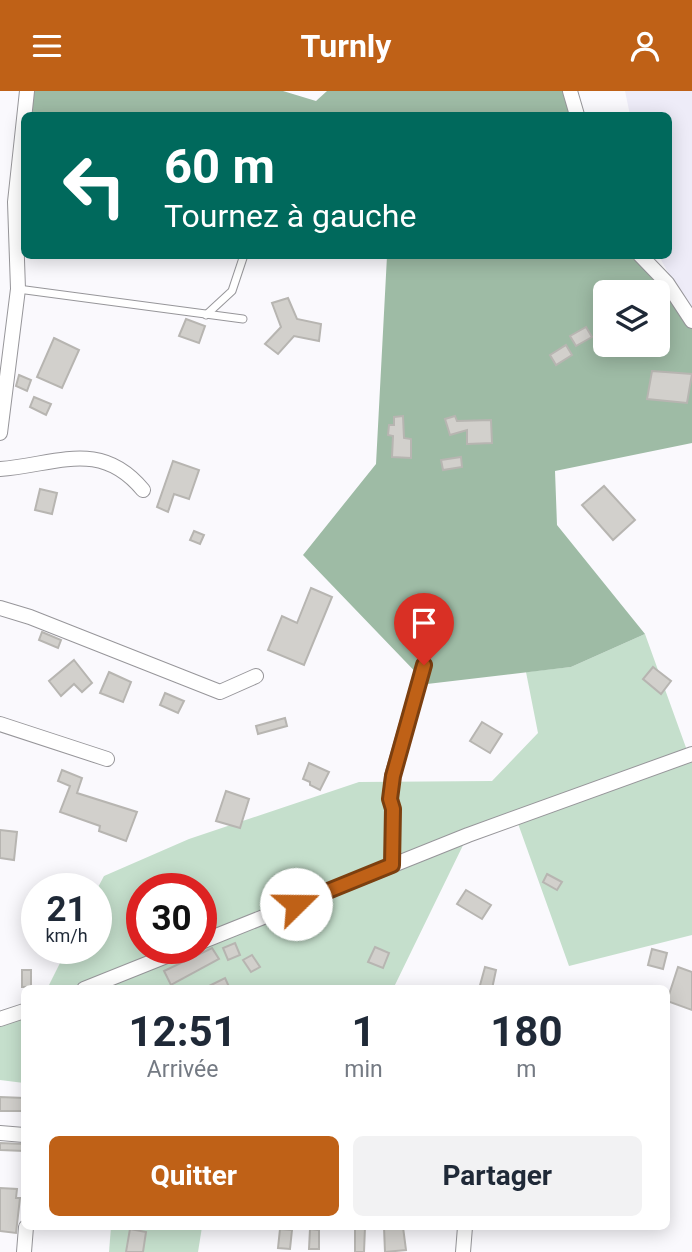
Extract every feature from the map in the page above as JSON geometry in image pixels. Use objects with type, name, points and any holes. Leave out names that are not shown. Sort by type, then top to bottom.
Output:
[{"type":"street","points":[[25,112],[27,91]]},
{"type":"street","points":[[570,91],[576,112]]},
{"type":"street","points":[[0,432],[18,289],[15,202],[21,146]]},
{"type":"street","points":[[643,259],[667,283],[692,321]]},
{"type":"street","points":[[0,469],[31,467],[55,459],[102,459],[130,474],[143,490]]},
{"type":"street","points":[[0,608],[30,617],[220,692],[256,676]]},
{"type":"street","points":[[392,865],[393,809],[390,799],[393,776],[424,665]]},
{"type":"street","points":[[0,725],[107,759]]},
{"type":"street","points":[[217,936],[468,835],[692,754]]},
{"type":"street","points":[[94,985],[146,964]]},
{"type":"street","points":[[0,1019],[21,1012]]},
{"type":"street","points":[[0,1133],[21,1135]]},
{"type":"street","points":[[24,1252],[26,1230]]},
{"type":"street","points":[[463,1252],[465,1230]]},
{"type":"lane","points":[[206,315],[232,291],[243,259]]},
{"type":"lane","points":[[18,289],[243,319]]},
{"type":"shaded area","points":[[625,91],[692,91],[692,316],[661,259],[672,259],[672,112],[629,112]]},
{"type":"green space","points":[[27,91],[283,91],[316,101],[327,91],[570,91],[576,112],[24,112]]},
{"type":"green space","points":[[21,147],[21,203],[15,202]]},
{"type":"green space","points":[[387,259],[642,259],[659,280],[593,280],[593,357],[670,357],[670,294],[692,321],[692,443],[555,471],[557,525],[645,634],[571,667],[427,684],[303,555],[376,464]]},
{"type":"green space","points":[[645,634],[689,756],[692,757],[692,935],[569,966],[516,818],[468,835],[395,985],[49,985],[60,964],[112,964],[111,873],[189,839],[359,782],[492,781],[538,733],[526,672],[571,667]]},
{"type":"green space","points":[[21,1012],[21,1083],[0,1080],[0,1019]]},
{"type":"green space","points":[[111,1230],[202,1230],[198,1252],[109,1252]]},
{"type":"building","points":[[288,298],[297,319],[321,324],[319,341],[294,336],[278,354],[265,344],[281,327],[272,303]]},
{"type":"building","points":[[186,319],[205,326],[199,343],[179,336]]},
{"type":"building","points":[[586,327],[592,337],[576,346],[570,336]]},
{"type":"building","points":[[54,338],[79,350],[62,388],[37,377]]},
{"type":"building","points":[[566,345],[572,355],[556,365],[550,355]]},
{"type":"building","points":[[652,371],[692,374],[687,403],[647,399]]},
{"type":"building","points":[[19,375],[31,380],[27,391],[16,386]]},
{"type":"building","points":[[34,397],[51,404],[46,415],[30,407]]},
{"type":"building","points":[[403,416],[404,438],[411,439],[411,458],[392,457],[393,436],[388,435],[389,425],[394,425],[394,417]]},
{"type":"building","points":[[455,416],[457,421],[491,420],[492,443],[467,444],[467,430],[450,435],[445,419]]},
{"type":"building","points":[[461,457],[462,467],[443,470],[441,460]]},
{"type":"building","points":[[173,461],[199,470],[189,499],[174,494],[168,512],[157,507]]},
{"type":"building","points":[[604,486],[635,520],[613,540],[582,505]]},
{"type":"building","points":[[40,489],[57,493],[52,514],[35,510]]},
{"type":"building","points":[[194,531],[204,535],[200,544],[190,540]]},
{"type":"building","points":[[311,588],[332,597],[304,665],[268,650],[282,616],[297,623]]},
{"type":"building","points":[[42,632],[61,640],[58,648],[39,640]]},
{"type":"building","points":[[74,660],[92,683],[82,692],[74,684],[61,696],[49,681]]},
{"type":"building","points":[[653,667],[671,681],[661,694],[643,679]]},
{"type":"building","points":[[109,672],[131,682],[123,702],[100,693]]},
{"type":"building","points":[[165,693],[184,701],[178,713],[160,705]]},
{"type":"building","points":[[285,718],[287,726],[258,734],[256,726]]},
{"type":"building","points":[[482,722],[502,734],[490,753],[470,741]]},
{"type":"building","points":[[309,763],[329,772],[320,790],[303,779]]},
{"type":"building","points":[[62,770],[82,778],[77,793],[137,812],[126,841],[99,831],[100,826],[60,812],[70,786],[58,781]]},
{"type":"building","points":[[226,791],[249,799],[240,828],[216,821]]},
{"type":"building","points":[[0,830],[17,832],[14,860],[0,858]]},
{"type":"building","points":[[547,874],[562,882],[557,890],[543,882]]},
{"type":"building","points":[[466,890],[491,905],[482,919],[457,904]]},
{"type":"building","points":[[235,943],[240,955],[228,960],[223,948]]},
{"type":"building","points":[[375,947],[389,953],[383,968],[368,962]]},
{"type":"building","points":[[652,949],[667,953],[663,969],[648,965]]},
{"type":"building","points":[[252,955],[260,967],[251,972],[243,960]]},
{"type":"building","points":[[179,964],[210,964],[171,985],[164,971]]},
{"type":"building","points":[[485,967],[496,970],[493,985],[480,985]]},
{"type":"building","points":[[678,967],[692,972],[692,1010],[670,1002],[670,992]]},
{"type":"building","points":[[22,970],[31,970],[31,985],[22,985]]},
{"type":"building","points":[[225,978],[228,985],[211,985]]},
{"type":"building","points":[[0,1097],[21,1098],[21,1111],[0,1111]]},
{"type":"building","points":[[0,1143],[21,1144],[21,1151],[0,1150]]},
{"type":"building","points":[[0,1188],[17,1189],[16,1198],[20,1198],[16,1233],[0,1231]]},
{"type":"building","points":[[130,1230],[146,1232],[143,1252],[126,1252]]},
{"type":"building","points":[[280,1230],[292,1230],[290,1249],[278,1248]]},
{"type":"building","points":[[310,1230],[319,1230],[319,1249],[309,1249]]},
{"type":"building","points":[[355,1230],[365,1230],[364,1252],[355,1252]]},
{"type":"building","points":[[384,1230],[403,1230],[406,1250],[385,1252]]},
{"type":"route","points":[[296,904],[392,865],[393,809],[390,799],[393,776],[424,665]]}]
